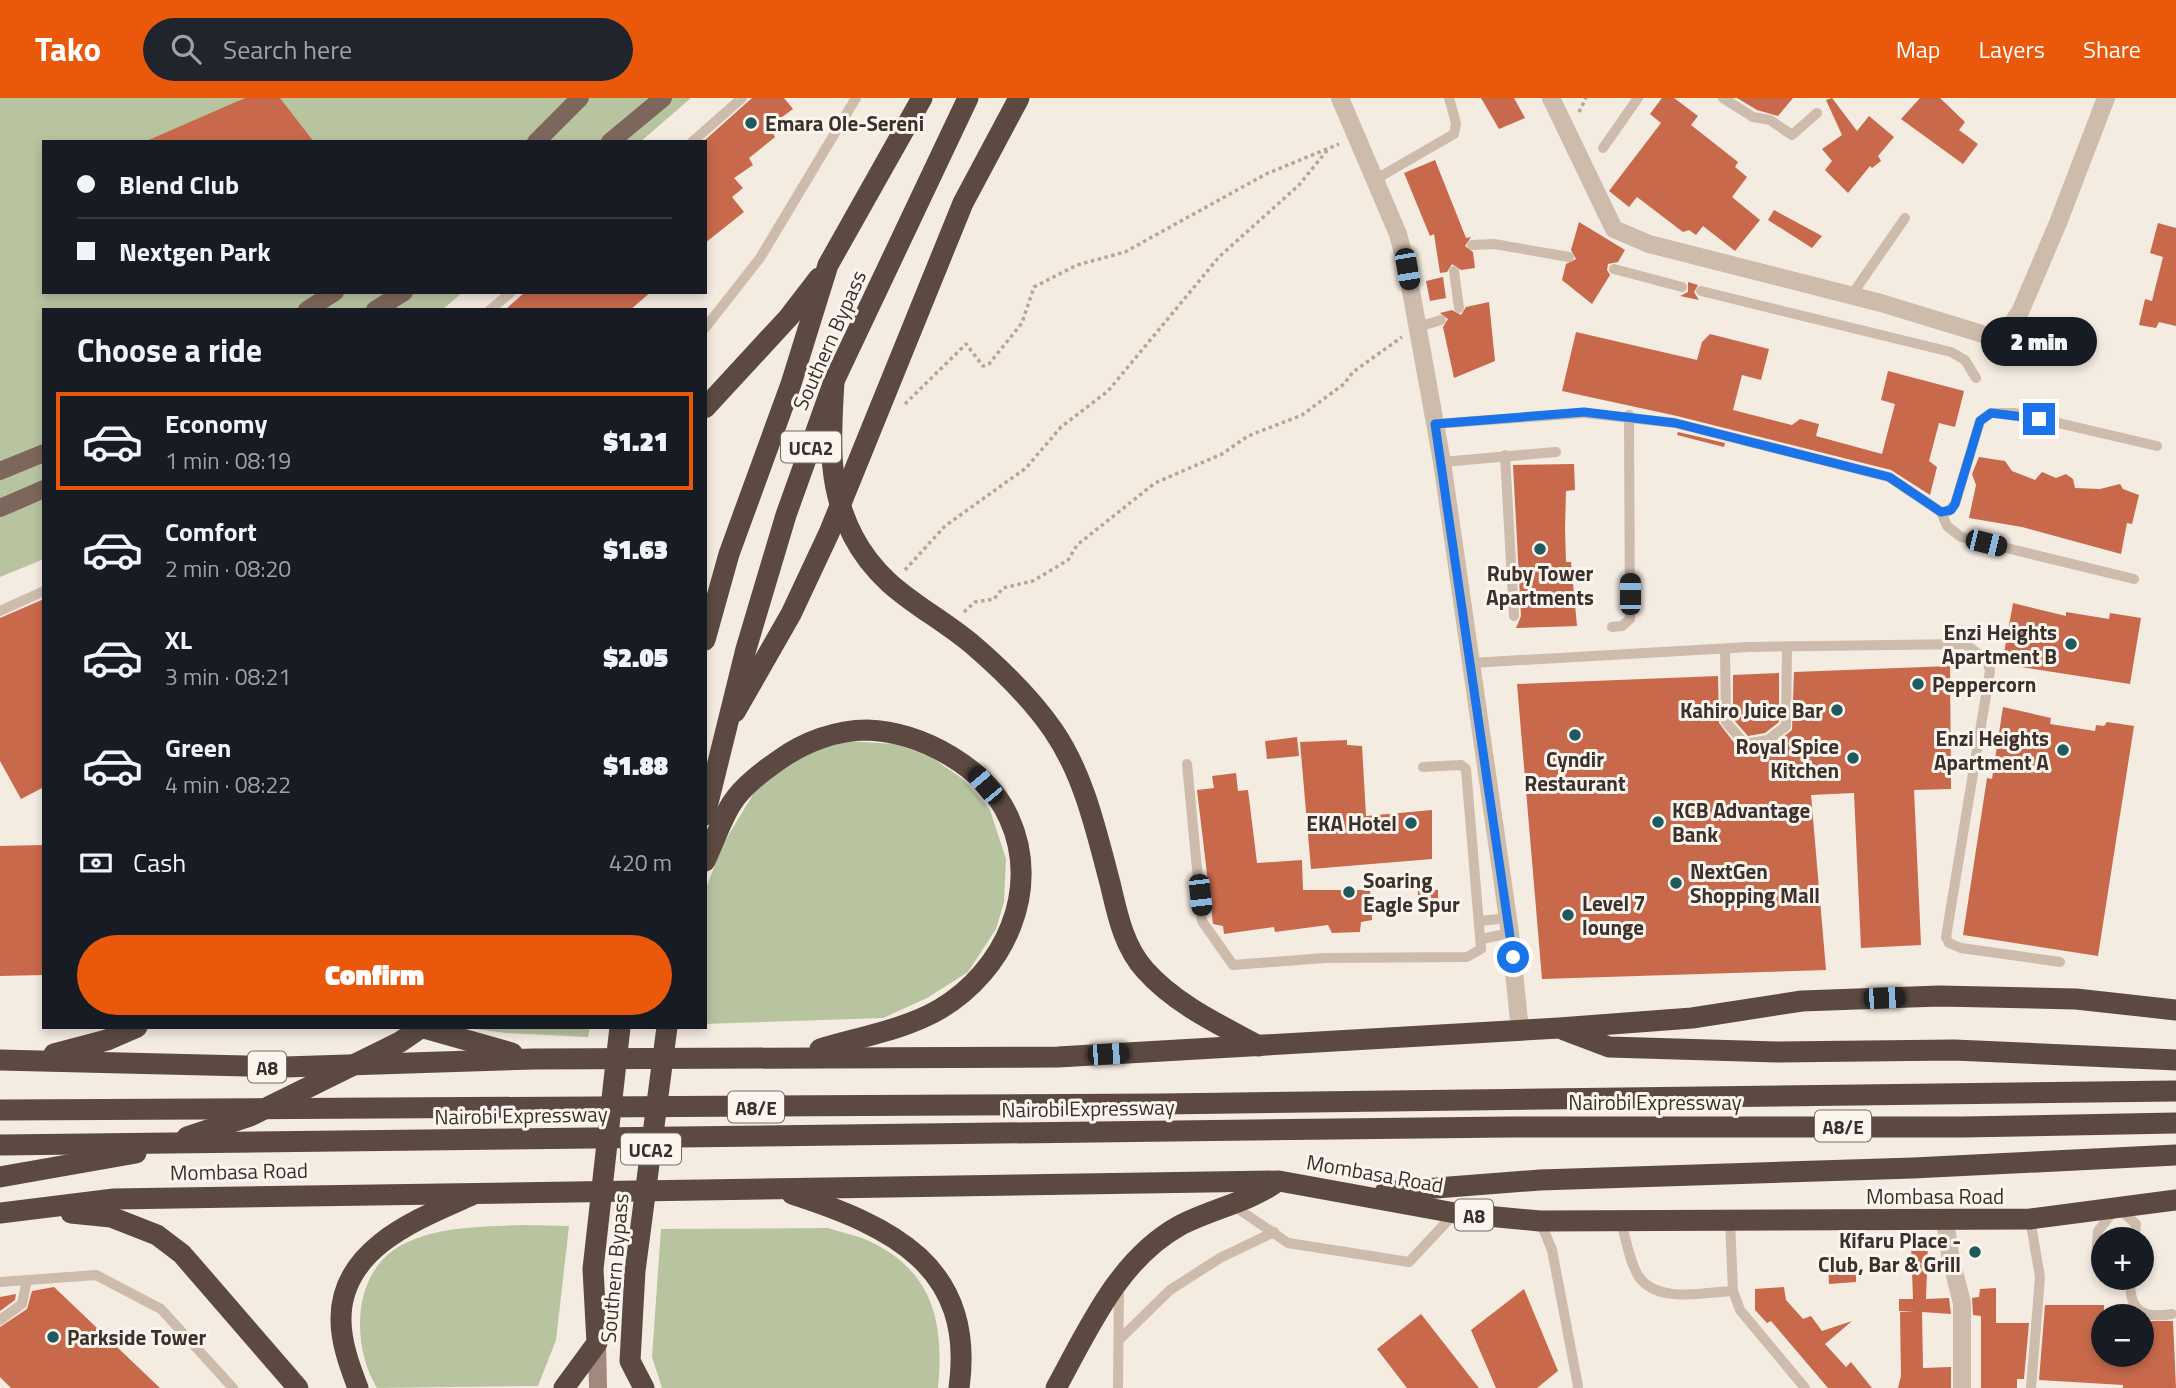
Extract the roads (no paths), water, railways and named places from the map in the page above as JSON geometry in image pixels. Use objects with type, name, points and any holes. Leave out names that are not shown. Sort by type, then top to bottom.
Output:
[{"type":"highway","name":"Southern Bypass","points":[[707,633],[729,554],[791,384],[828,265],[922,98]]},
{"type":"highway","name":"Southern Bypass","points":[[707,807],[746,649],[786,515],[834,381],[968,98]]},
{"type":"highway","points":[[707,751],[750,689],[791,614],[829,533],[962,203],[1019,98]]},
{"type":"highway","points":[[707,406],[789,317],[828,265]]},
{"type":"highway","points":[[834,381],[830,458],[838,495],[853,536],[876,571],[891,585],[972,644],[1026,695],[1071,759],[1090,809],[1121,929],[1143,969],[1167,990],[1207,1017],[1259,1046]]},
{"type":"highway","points":[[707,856],[733,802],[757,776],[793,750],[831,734],[868,730],[912,738],[973,771],[1009,818],[1018,846],[1018,904],[1009,935],[996,960],[967,990],[923,1017],[797,1056]]},
{"type":"highway","name":"A8","points":[[0,1060],[285,1067],[534,1059],[1058,1057],[1559,1028],[1692,1017],[1801,1001],[1925,997],[2076,999],[2176,1010]]},
{"type":"highway","points":[[1559,1028],[1609,1047],[1777,1052],[1954,1050],[2176,1060]]},
{"type":"highway","points":[[28,1060],[107,1040],[132,1029]]},
{"type":"highway","points":[[0,1177],[150,1150],[250,1116],[400,1042],[418,1029]]},
{"type":"highway","points":[[428,1029],[534,1059]]},
{"type":"highway","name":"Southern Bypass","points":[[597,1343],[593,1269],[621,1029]]},
{"type":"highway","name":"Southern Bypass","points":[[630,1360],[635,1271],[667,1029]]},
{"type":"highway","name":"Nairobi Expressway","points":[[0,1110],[1512,1100],[2176,1091]]},
{"type":"highway","name":"Nairobi Expressway","points":[[0,1145],[1509,1127],[1962,1127],[2176,1123]]},
{"type":"highway","points":[[1355,1195],[1540,1180],[1913,1168],[2176,1154]]},
{"type":"highway","points":[[1056,1388],[1119,1280],[1148,1249],[1178,1227],[1259,1194],[1279,1181]]},
{"type":"highway","name":"Mombasa Road","points":[[773,1188],[1279,1181],[1455,1213],[1540,1221],[2030,1219],[2176,1200]]},
{"type":"highway","points":[[773,1188],[846,1211],[890,1232],[929,1267],[948,1298],[960,1328],[959,1388]]},
{"type":"highway","name":"A8","points":[[481,1191],[773,1188]]},
{"type":"highway","points":[[358,1388],[347,1356],[341,1320],[345,1296],[356,1271],[384,1238],[481,1191]]},
{"type":"highway","name":"Mombasa Road","points":[[0,1213],[114,1199],[481,1191]]},
{"type":"highway","points":[[29,1210],[111,1217],[157,1235],[182,1254],[298,1388]]},
{"type":"highway","points":[[564,1388],[597,1343]]},
{"type":"highway","points":[[630,1360],[644,1388]]},
{"type":"main road","points":[[538,140],[580,98]]},
{"type":"main road","points":[[612,140],[663,98]]},
{"type":"main road","points":[[310,308],[332,294]]},
{"type":"main road","points":[[378,308],[401,294]]},
{"type":"main road","points":[[0,471],[42,454]]},
{"type":"main road","points":[[0,508],[42,490]]},
{"type":"main road","name":"Southern Bypass","points":[[597,1343],[598,1388]]},
{"type":"main road","name":"Southern Bypass","points":[[630,1360],[630,1388]]},
{"type":"street","points":[[1340,98],[1398,234],[1418,327],[1442,462],[1509,925],[1520,1030]]},
{"type":"street","points":[[1551,98],[1614,229],[1649,244],[1851,296],[1989,336],[2008,328],[2020,312],[2106,98]]},
{"type":"street","points":[[1945,1221],[1962,1303],[1962,1388]]},
{"type":"lane","points":[[694,140],[742,98]]},
{"type":"lane","points":[[707,325],[760,258],[856,98]]},
{"type":"lane","points":[[1376,179],[1454,134],[1456,123],[1449,98]]},
{"type":"lane","points":[[1603,148],[1638,98]]},
{"type":"lane","points":[[1723,98],[1753,117],[1770,120],[1792,135],[1817,113]]},
{"type":"lane","points":[[1851,296],[1905,218]]},
{"type":"lane","points":[[1472,245],[1493,244],[1569,257]]},
{"type":"lane","points":[[1614,269],[1682,287]]},
{"type":"lane","points":[[1454,271],[1459,309]]},
{"type":"lane","points":[[1701,291],[1951,352],[1965,360],[1976,378]]},
{"type":"lane","points":[[492,308],[509,294]]},
{"type":"lane","points":[[1418,327],[1441,320]]},
{"type":"lane","points":[[1435,424],[1584,412],[1629,415],[1675,423],[1889,477],[1941,512],[1947,526],[1961,537],[2134,579]]},
{"type":"lane","points":[[1941,512],[1951,510],[1955,504],[1980,421],[1991,413],[2015,413],[2157,446]]},
{"type":"lane","points":[[1612,626],[1622,626],[1630,619],[1629,415]]},
{"type":"lane","points":[[1442,462],[1556,452]]},
{"type":"lane","points":[[1505,455],[1514,616]]},
{"type":"lane","points":[[0,611],[42,592]]},
{"type":"lane","points":[[1471,663],[1725,649],[1965,644],[1987,660],[1990,671],[1978,760],[1956,868],[1946,937],[1949,943],[1961,948],[2060,962]]},
{"type":"lane","points":[[1725,649],[1726,722],[1745,744],[1768,740],[1786,726],[1787,647]]},
{"type":"lane","points":[[1186,764],[1202,921],[1233,965],[1325,958],[1467,957],[1481,949],[1466,769],[1461,765],[1423,767]]},
{"type":"lane","points":[[1480,921],[1509,925]]},
{"type":"lane","points":[[1482,939],[1509,925]]},
{"type":"lane","points":[[1233,1205],[1288,1243],[1409,1262],[1455,1213]]},
{"type":"lane","points":[[2101,1227],[2117,1207],[2136,1224],[2136,1227]]},
{"type":"lane","points":[[1620,1219],[1639,1277],[1651,1287],[1662,1293],[1733,1291]]},
{"type":"lane","points":[[2030,1219],[2040,1277],[2031,1388]]},
{"type":"lane","points":[[1730,1220],[1733,1291],[1740,1310],[1805,1388]]},
{"type":"lane","points":[[1540,1221],[1552,1250],[1578,1386]]},
{"type":"lane","points":[[1120,1339],[1170,1290],[1220,1258],[1274,1232]]},
{"type":"lane","points":[[0,1282],[96,1275],[161,1308],[233,1388]]},
{"type":"lane","points":[[0,1320],[22,1304],[27,1280]]},
{"type":"lane","points":[[1118,1388],[1119,1280]]},
{"type":"lane","points":[[2131,1290],[2132,1301],[2140,1311],[2151,1318],[2172,1314]]},
{"type":"place","name":"Emara Ole-Sereni","points":[[751,123]]},
{"type":"place","name":"Ruby Tower Apartments","points":[[1540,549]]},
{"type":"place","name":"Enzi Heights Apartment B","points":[[2071,644]]},
{"type":"place","name":"Peppercorn","points":[[1918,684]]},
{"type":"place","name":"Kahiro Juice Bar","points":[[1837,710]]},
{"type":"place","name":"Cyndir Restaurant","points":[[1575,735]]},
{"type":"place","name":"Enzi Heights Apartment A","points":[[2063,750]]},
{"type":"place","name":"Royal Spice Kitchen","points":[[1853,758]]},
{"type":"place","name":"KCB Advantage Bank","points":[[1658,822]]},
{"type":"place","name":"EKA Hotel","points":[[1411,823]]},
{"type":"place","name":"NextGen Shopping Mall","points":[[1676,883]]},
{"type":"place","name":"Soaring Eagle Spur","points":[[1349,892]]},
{"type":"place","name":"Level 7 lounge","points":[[1568,915]]},
{"type":"place","name":"Kifaru Place - Club, Bar & Grill","points":[[1975,1252]]},
{"type":"place","name":"Parkside Tower","points":[[53,1337]]}]
